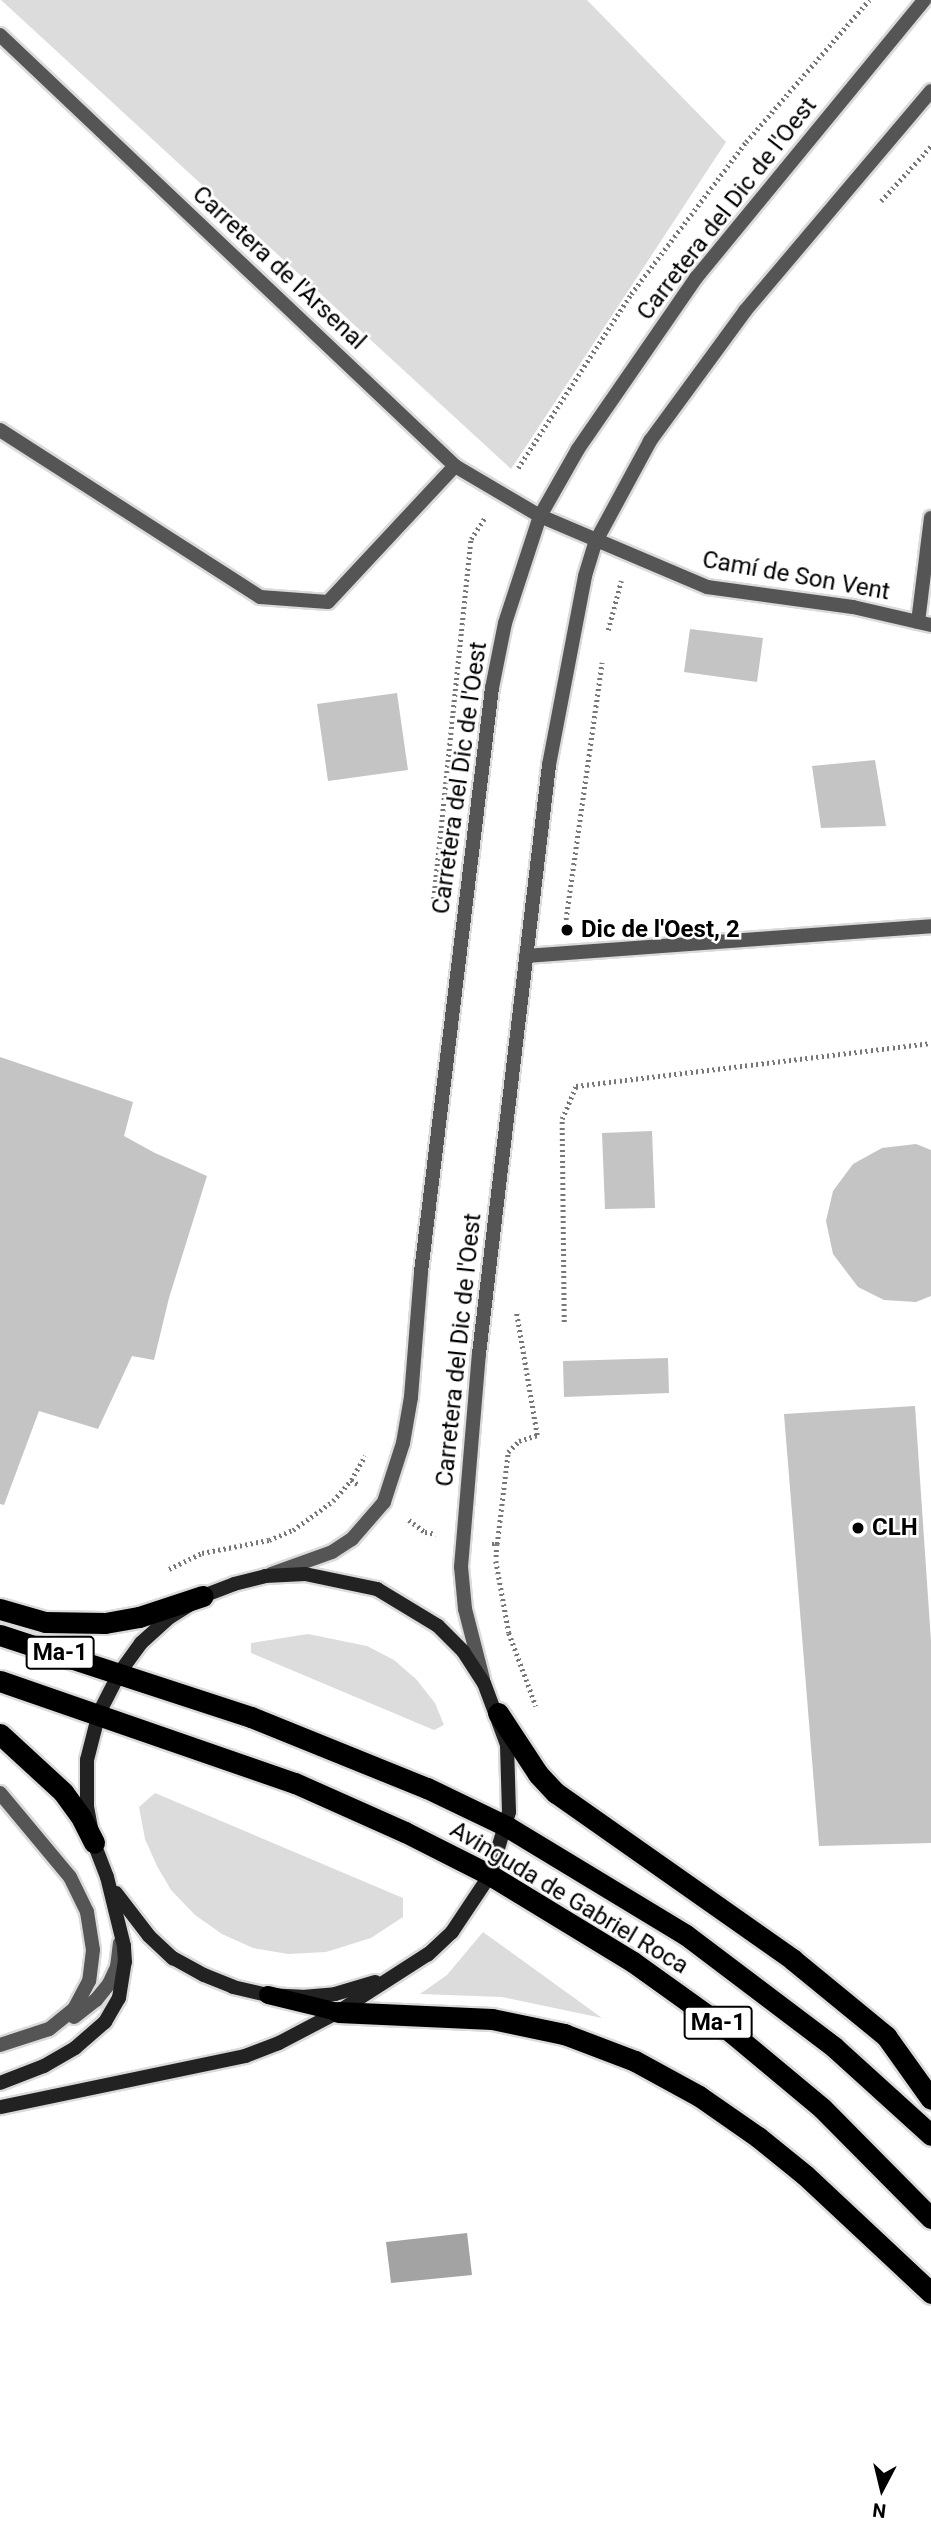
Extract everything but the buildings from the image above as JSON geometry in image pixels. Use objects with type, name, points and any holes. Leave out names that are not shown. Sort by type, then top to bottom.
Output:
[{"type":"highway","points":[[0,1609],[45,1622],[105,1623],[139,1617],[203,1596]]},
{"type":"highway","name":"Avinguda de Gabriel Roca","points":[[0,1634],[251,1717],[428,1788],[506,1826],[587,1872],[686,1935],[834,2048],[931,2135]]},
{"type":"highway","name":"Avinguda de Gabriel Roca","points":[[0,1681],[99,1713],[295,1783],[405,1832],[491,1875],[633,1962],[732,2033],[822,2108],[931,2218]]},
{"type":"highway","points":[[498,1713],[538,1774],[556,1793],[792,1959],[886,2036],[931,2099]]},
{"type":"highway","points":[[0,1734],[63,1792],[80,1815],[94,1843]]},
{"type":"highway","points":[[338,2012],[492,2019],[564,2034],[635,2061],[699,2095],[758,2137],[805,2175],[931,2293]]},
{"type":"main road","points":[[268,1995],[338,2012]]},
{"type":"street","name":"Carretera del Dic de l'Oest","points":[[265,1576],[332,1552],[352,1539],[384,1502],[403,1443],[411,1397],[421,1272],[492,688],[505,623],[540,516],[578,449],[696,278],[924,0]]},
{"type":"street","name":"Carretera de l'Arsenal","points":[[0,35],[455,466],[540,516]]},
{"type":"street","name":"Carretera del Dic de l'Oest","points":[[484,1683],[465,1609],[463,1540],[479,1354],[549,765],[585,576],[596,541],[650,441],[746,312],[931,91]]},
{"type":"street","points":[[0,430],[260,597],[328,602],[455,466]]},
{"type":"street","name":"Camí de Son Vent","points":[[540,516],[707,587],[853,607],[925,624]]},
{"type":"street","points":[[925,624],[931,518]]},
{"type":"street","points":[[526,956],[931,926]]},
{"type":"street","points":[[0,2083],[44,2066],[75,2048],[105,2022],[119,1998],[125,1962],[107,1877],[94,1843],[86,1783],[92,1735],[99,1713],[120,1672],[141,1643],[170,1616],[203,1596],[265,1576],[305,1574],[377,1589],[438,1626],[463,1651],[484,1683],[498,1713],[507,1745],[510,1780],[506,1826],[491,1875],[452,1931],[428,1954],[338,2012],[279,2043],[245,2056],[0,2107]]},
{"type":"street","points":[[0,1793],[70,1877],[82,1899],[91,1930],[92,1966],[84,1996],[62,2021],[49,2029]]},
{"type":"street","points":[[107,1877],[125,1908],[173,1958],[233,1987],[268,1995],[335,1994],[399,1972]]},
{"type":"street","points":[[0,2045],[49,2029],[86,2008],[109,1984],[117,1967],[120,1931]]},
{"type":"path","points":[[875,208],[931,146]]},
{"type":"path","points":[[605,641],[628,554]]},
{"type":"path","points":[[561,953],[603,655]]},
{"type":"path","points":[[564,1322],[562,1119],[576,1086],[931,1043]]},
{"type":"path","points":[[517,1297],[516,1310],[537,1435],[519,1441],[508,1452],[496,1562],[509,1633],[538,1712]]},
{"type":"path","points":[[157,1576],[202,1553],[269,1540],[293,1530],[333,1501],[351,1480],[359,1485]]},
{"type":"path","points":[[409,1520],[425,1532],[444,1535]]},
{"type":"path","points":[[488,1543],[497,1544]]},
{"type":"shaded area","points":[[1,0],[587,0],[726,142],[511,469]]},
{"type":"shaded area","points":[[308,1634],[367,1646],[394,1660],[416,1679],[435,1703],[444,1725],[434,1730],[251,1653],[251,1643]]},
{"type":"shaded area","points":[[155,1793],[403,1898],[403,1917],[371,1938],[326,1952],[288,1954],[253,1948],[222,1934],[195,1915],[171,1890],[157,1866],[145,1839],[139,1807]]},
{"type":"shaded area","points":[[483,1932],[602,2018],[502,1997],[420,1994],[447,1975]]},
{"type":"shaded area","points":[[467,2233],[472,2275],[391,2283],[386,2242]]},
{"type":"place","name":"Dic de l'Oest, 2","points":[[567,930]]},
{"type":"place","name":"CLH","points":[[858,1528]]}]
